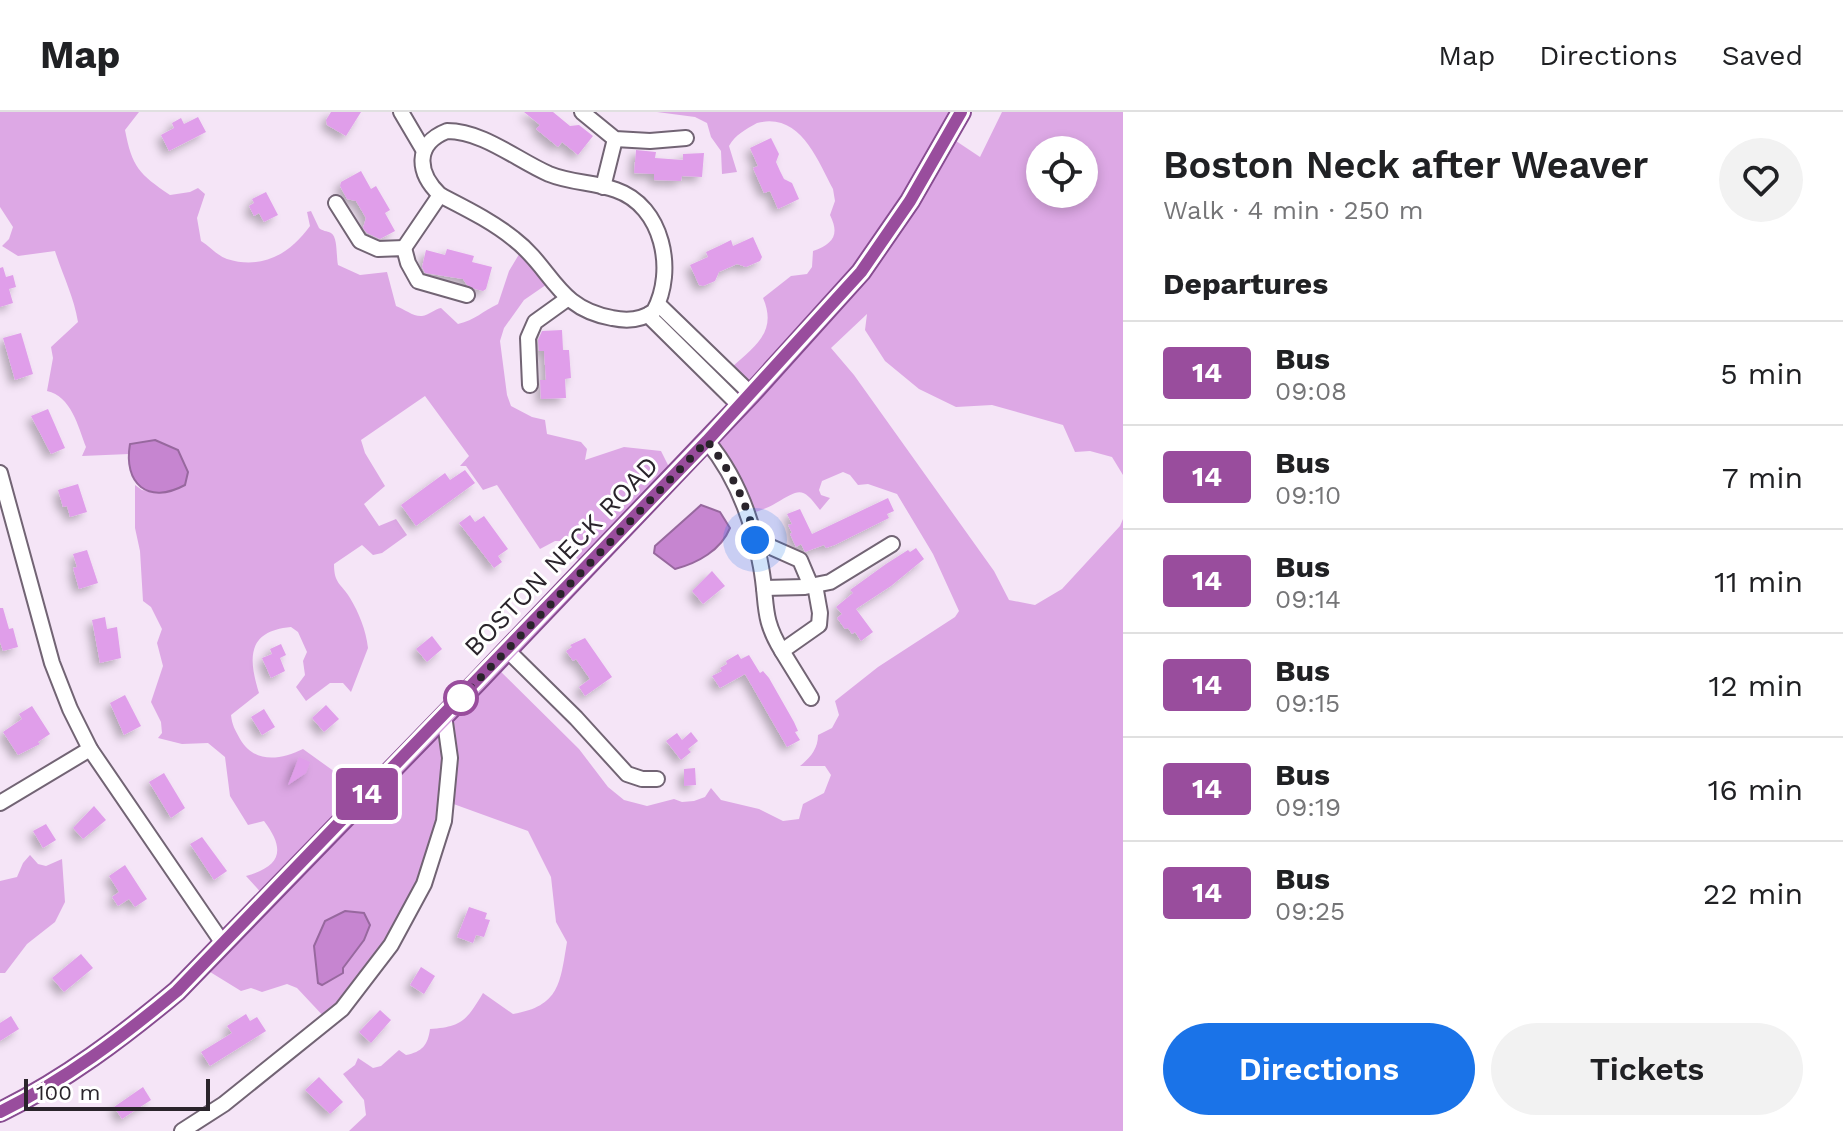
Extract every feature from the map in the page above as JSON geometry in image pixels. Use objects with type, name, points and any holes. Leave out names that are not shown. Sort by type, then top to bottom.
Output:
[{"type":"main road","name":"BOSTON NECK ROAD","points":[[0,1112],[75,1069],[128,1032],[177,991],[507,650],[707,441],[861,272],[910,201],[961,112]]},
{"type":"street","points":[[401,112],[424,151],[424,172],[430,186],[514,239],[567,299],[591,312],[617,319],[633,319],[653,310],[664,275],[663,250],[649,217],[629,197],[613,189],[551,175],[470,134],[458,131],[435,136],[424,151]]},
{"type":"street","points":[[582,112],[615,139],[650,141],[686,138]]},
{"type":"street","points":[[603,187],[615,139]]},
{"type":"street","points":[[440,195],[404,248],[408,263],[418,281],[467,295]]},
{"type":"street","points":[[336,203],[360,241],[378,249],[404,248]]},
{"type":"street","points":[[530,385],[528,338],[535,322],[567,299]]},
{"type":"street","points":[[653,310],[745,399]]},
{"type":"street","points":[[707,441],[734,481],[755,540],[764,588],[766,621],[811,698]]},
{"type":"street","points":[[0,473],[52,663],[70,709],[90,749],[222,942]]},
{"type":"street","points":[[755,540],[800,560],[813,586],[820,613],[819,625],[782,651]]},
{"type":"street","points":[[764,588],[813,586],[830,582],[892,544]]},
{"type":"street","points":[[507,650],[627,774],[642,779],[657,779]]},
{"type":"street","points":[[182,1131],[224,1104],[342,1009],[391,945],[424,884],[444,821],[450,758],[444,715]]},
{"type":"street","points":[[0,803],[90,749]]},
{"type":"shaded area","points":[[0,112],[139,112],[125,130],[138,168],[170,195],[198,188],[205,194],[197,218],[201,241],[227,259],[263,261],[284,252],[310,226],[307,212],[311,211],[319,228],[333,235],[338,265],[360,275],[387,272],[396,306],[419,316],[441,308],[458,324],[498,304],[509,271],[524,246],[553,280],[524,300],[504,328],[500,341],[511,406],[545,420],[547,434],[581,442],[587,449],[585,460],[624,447],[661,451],[673,475],[586,567],[569,551],[565,541],[555,541],[540,549],[497,485],[483,490],[466,466],[460,466],[469,456],[425,396],[361,440],[365,453],[385,486],[364,504],[379,526],[396,519],[407,535],[382,553],[373,555],[362,545],[334,564],[337,580],[359,616],[368,648],[351,692],[343,683],[330,683],[306,701],[296,687],[305,675],[303,661],[307,652],[298,632],[291,627],[277,630],[266,634],[254,648],[253,668],[259,693],[231,715],[235,730],[246,747],[260,756],[286,756],[303,749],[335,772],[351,769],[372,787],[494,665],[579,749],[608,787],[624,800],[647,806],[674,799],[694,801],[705,797],[711,788],[721,800],[759,809],[783,821],[799,819],[803,804],[824,793],[831,775],[825,766],[800,766],[813,753],[818,735],[832,728],[839,715],[835,701],[878,667],[955,617],[959,611],[933,554],[897,494],[868,484],[858,485],[843,472],[822,481],[821,495],[830,498],[820,510],[800,492],[750,514],[709,444],[745,403],[709,366],[712,361],[731,368],[755,346],[766,330],[768,320],[763,298],[791,276],[807,274],[812,267],[813,251],[833,238],[830,215],[835,201],[833,189],[805,141],[785,124],[772,121],[757,123],[741,133],[729,146],[737,172],[722,174],[721,151],[711,137],[707,123],[695,117],[657,112],[967,112],[953,139],[980,157],[1002,112],[1123,112],[1123,475],[1112,457],[1090,451],[1075,452],[1063,425],[992,405],[956,407],[919,389],[885,361],[865,330],[867,314],[831,348],[854,375],[994,571],[1009,600],[1035,605],[1062,589],[1123,519],[1123,1131],[349,1131],[366,1115],[364,1100],[343,1074],[355,1065],[358,1058],[373,1068],[381,1066],[399,1050],[406,1055],[420,1050],[428,1039],[430,1029],[457,1024],[472,1010],[483,993],[513,1014],[529,1010],[549,999],[559,981],[567,942],[556,922],[551,877],[528,831],[448,802],[444,823],[391,947],[327,1020],[297,988],[287,984],[262,992],[251,988],[241,991],[202,967],[265,897],[246,876],[273,862],[277,849],[275,840],[264,821],[248,825],[230,796],[225,757],[208,743],[182,744],[158,738],[162,733],[161,722],[151,702],[163,666],[157,643],[162,629],[151,607],[143,601],[140,551],[135,528],[135,485],[142,490],[159,493],[131,444],[129,454],[82,456],[86,447],[68,405],[47,391],[53,358],[51,347],[78,322],[71,295],[55,251],[18,256],[2,246],[9,239],[13,227],[0,207]]},
{"type":"shaded area","points":[[155,440],[178,450],[188,472],[185,485],[160,493],[141,487],[135,480],[130,470],[130,444]]},
{"type":"shaded area","points":[[701,505],[720,512],[730,528],[721,543],[708,554],[675,569],[654,553],[655,546]]},
{"type":"shaded area","points":[[30,855],[38,864],[46,866],[62,859],[65,902],[55,922],[27,944],[5,973],[0,973],[0,881],[17,877]]},
{"type":"shaded area","points":[[345,911],[364,913],[370,925],[364,940],[343,968],[343,973],[322,985],[318,983],[314,946],[325,921]]},
{"type":"building","points":[[331,112],[361,112],[346,136],[327,125],[326,120]]},
{"type":"building","points":[[524,112],[553,112],[570,126],[579,125],[593,136],[578,155],[562,142],[558,147],[536,129],[540,125]]},
{"type":"building","points":[[198,117],[206,132],[169,151],[161,135],[174,128],[172,123],[181,118],[184,124]]},
{"type":"building","points":[[771,138],[779,154],[776,162],[780,171],[784,179],[792,183],[799,199],[778,209],[770,191],[764,193],[753,168],[758,166],[750,148]]},
{"type":"building","points":[[636,150],[656,152],[655,158],[683,160],[683,154],[704,153],[702,177],[682,176],[681,181],[654,180],[654,174],[634,173]]},
{"type":"building","points":[[361,171],[371,189],[376,186],[390,210],[385,213],[395,231],[380,239],[363,228],[366,218],[356,201],[347,199],[340,186],[341,182]]},
{"type":"building","points":[[266,192],[278,215],[264,222],[259,213],[254,216],[249,206],[254,203],[252,199]]},
{"type":"building","points":[[753,237],[762,257],[760,261],[746,267],[737,264],[719,272],[715,281],[699,285],[690,265],[708,257],[706,252],[731,240],[733,246]]},
{"type":"building","points":[[447,249],[474,256],[472,262],[492,267],[486,289],[475,289],[463,279],[425,273],[422,267],[426,250],[445,255]]},
{"type":"building","points":[[3,267],[6,277],[13,275],[16,287],[9,289],[13,303],[0,307],[0,268]]},
{"type":"building","points":[[562,330],[563,350],[569,350],[571,378],[565,379],[566,398],[541,399],[540,380],[546,380],[544,351],[539,351],[538,340],[542,331]]},
{"type":"building","points":[[21,333],[33,374],[15,380],[3,338]]},
{"type":"building","points":[[48,409],[65,448],[51,454],[31,416]]},
{"type":"building","points":[[465,470],[475,483],[416,526],[401,505],[445,473],[450,480]]},
{"type":"building","points":[[78,484],[87,512],[70,517],[58,490]]},
{"type":"building","points":[[888,498],[894,511],[887,514],[889,518],[835,545],[826,548],[824,545],[805,552],[801,544],[796,547],[790,534],[788,525],[792,524],[787,514],[800,509],[812,534]]},
{"type":"building","points":[[470,515],[475,522],[484,516],[508,549],[498,556],[502,562],[494,568],[459,523]]},
{"type":"building","points":[[916,548],[924,559],[856,609],[873,632],[861,641],[855,632],[852,634],[848,628],[845,629],[837,618],[842,614],[836,607],[853,593],[850,590],[908,550],[910,552]]},
{"type":"building","points":[[87,550],[98,583],[79,589],[73,554]]},
{"type":"building","points":[[712,571],[725,586],[703,604],[692,591]]},
{"type":"building","points":[[0,608],[3,608],[9,629],[13,628],[18,647],[3,651],[0,642]]},
{"type":"building","points":[[105,617],[107,629],[117,627],[121,658],[100,663],[92,620]]},
{"type":"building","points":[[432,636],[442,649],[427,662],[416,649]]},
{"type":"building","points":[[585,638],[612,677],[585,696],[579,687],[590,679],[566,651],[572,647],[570,645]]},
{"type":"building","points":[[281,644],[286,655],[280,658],[285,671],[271,678],[262,658],[272,654],[270,649]]},
{"type":"building","points":[[738,654],[741,659],[749,655],[760,673],[763,671],[769,678],[794,722],[800,740],[787,747],[745,674],[720,688],[712,676],[722,671],[720,668],[727,664],[726,661]]},
{"type":"building","points":[[125,695],[141,726],[124,735],[110,703]]},
{"type":"building","points":[[326,705],[339,719],[324,732],[312,718]]},
{"type":"building","points":[[32,706],[50,734],[38,742],[40,744],[18,755],[3,732],[22,719],[19,714]]},
{"type":"building","points":[[264,709],[275,727],[262,735],[251,717]]},
{"type":"building","points":[[691,732],[698,741],[681,760],[666,741],[677,733],[682,740]]},
{"type":"building","points":[[299,757],[310,762],[306,773],[288,785]]},
{"type":"building","points":[[695,768],[696,785],[684,786],[684,769]]},
{"type":"building","points":[[164,773],[185,808],[171,818],[149,782]]},
{"type":"building","points":[[94,806],[106,820],[83,839],[73,828]]},
{"type":"building","points":[[46,824],[56,840],[43,848],[33,831]]},
{"type":"building","points":[[202,837],[227,871],[214,880],[190,844]]},
{"type":"building","points":[[125,865],[147,899],[135,907],[129,899],[118,906],[112,897],[119,892],[109,876]]},
{"type":"building","points":[[469,907],[487,913],[485,919],[490,920],[484,937],[476,935],[473,943],[457,937]]},
{"type":"building","points":[[81,954],[93,968],[64,992],[52,978]]},
{"type":"building","points":[[421,967],[435,976],[424,994],[410,985]]},
{"type":"building","points":[[380,1010],[391,1020],[371,1043],[359,1032]]},
{"type":"building","points":[[246,1014],[250,1021],[257,1017],[266,1031],[210,1066],[201,1052],[232,1033],[227,1026]]},
{"type":"building","points":[[11,1016],[19,1029],[0,1041],[0,1023]]},
{"type":"building","points":[[319,1077],[343,1102],[330,1114],[305,1090]]},
{"type":"building","points":[[143,1087],[151,1100],[122,1119],[114,1107]]},
{"type":"bus line","name":"14","points":[[0,1112],[75,1069],[128,1032],[177,991],[492,666],[707,441],[861,272],[910,201],[961,112]]},
{"type":"route","points":[[461,698],[707,441],[734,481],[755,540]]}]
